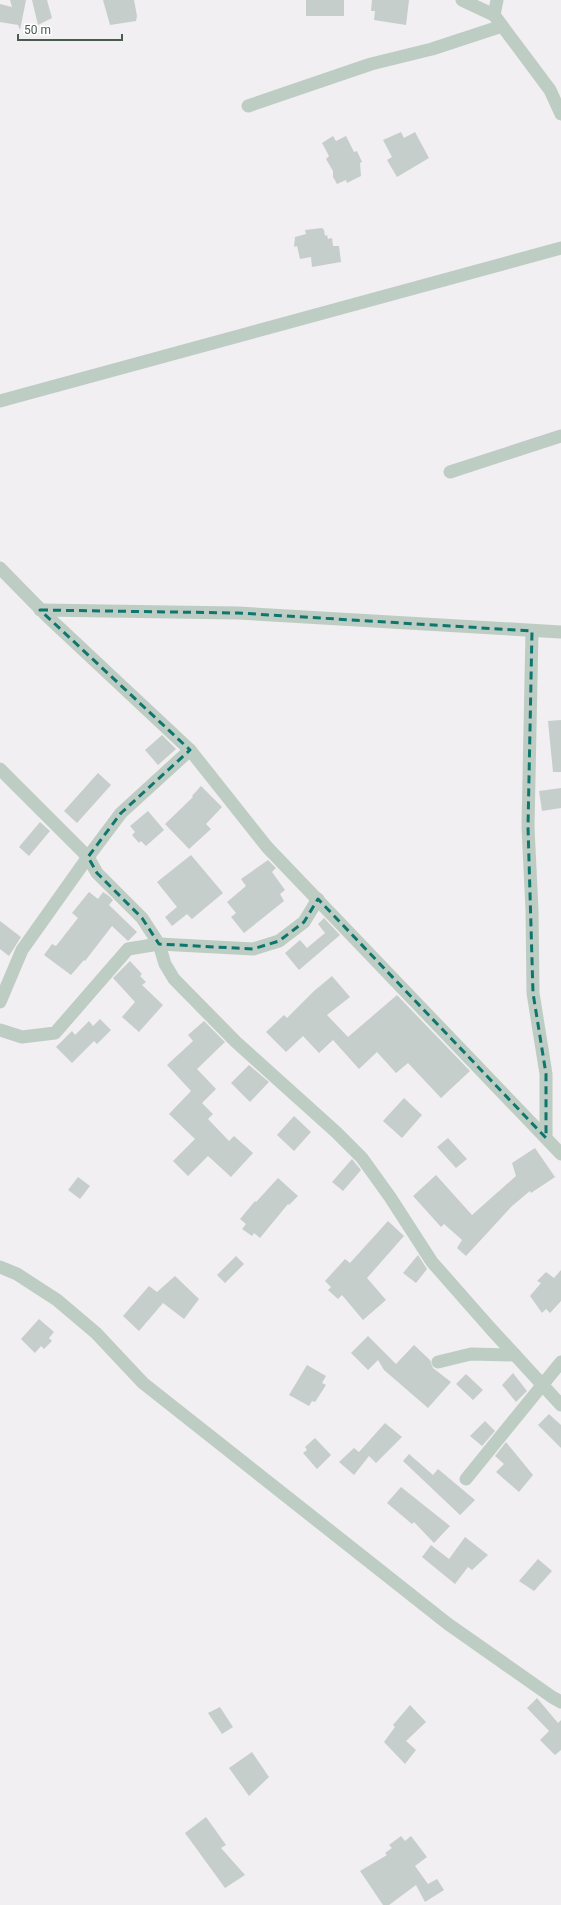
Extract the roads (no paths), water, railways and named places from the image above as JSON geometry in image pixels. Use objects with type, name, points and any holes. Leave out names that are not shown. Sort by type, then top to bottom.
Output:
[{"type":"street","points":[[462,0],[494,15],[550,90],[561,114]]},
{"type":"street","points":[[494,15],[497,0]]},
{"type":"street","points":[[248,106],[371,64],[432,49],[502,26]]},
{"type":"street","points":[[0,401],[561,248]]},
{"type":"street","points":[[450,472],[561,436]]},
{"type":"street","points":[[0,568],[40,610],[190,750],[267,847],[561,1154]]},
{"type":"street","points":[[40,610],[238,613],[561,632]]},
{"type":"street","points":[[532,631],[528,827],[532,910],[533,993],[546,1074],[546,1138]]},
{"type":"street","points":[[0,1002],[22,950],[121,813],[190,750]]},
{"type":"street","points":[[0,769],[88,857],[97,873],[142,918],[159,944],[165,964],[174,979],[236,1042],[336,1132],[362,1158],[390,1196],[432,1262],[561,1405]]},
{"type":"street","points":[[0,1030],[22,1037],[55,1033],[128,949],[159,944],[253,949],[279,941],[304,922],[318,899]]},
{"type":"street","points":[[0,1267],[17,1274],[57,1300],[96,1333],[143,1383],[448,1624],[561,1702]]},
{"type":"street","points":[[438,1362],[471,1354],[515,1355]]},
{"type":"street","points":[[466,1479],[498,1438],[544,1385],[561,1362]]}]
